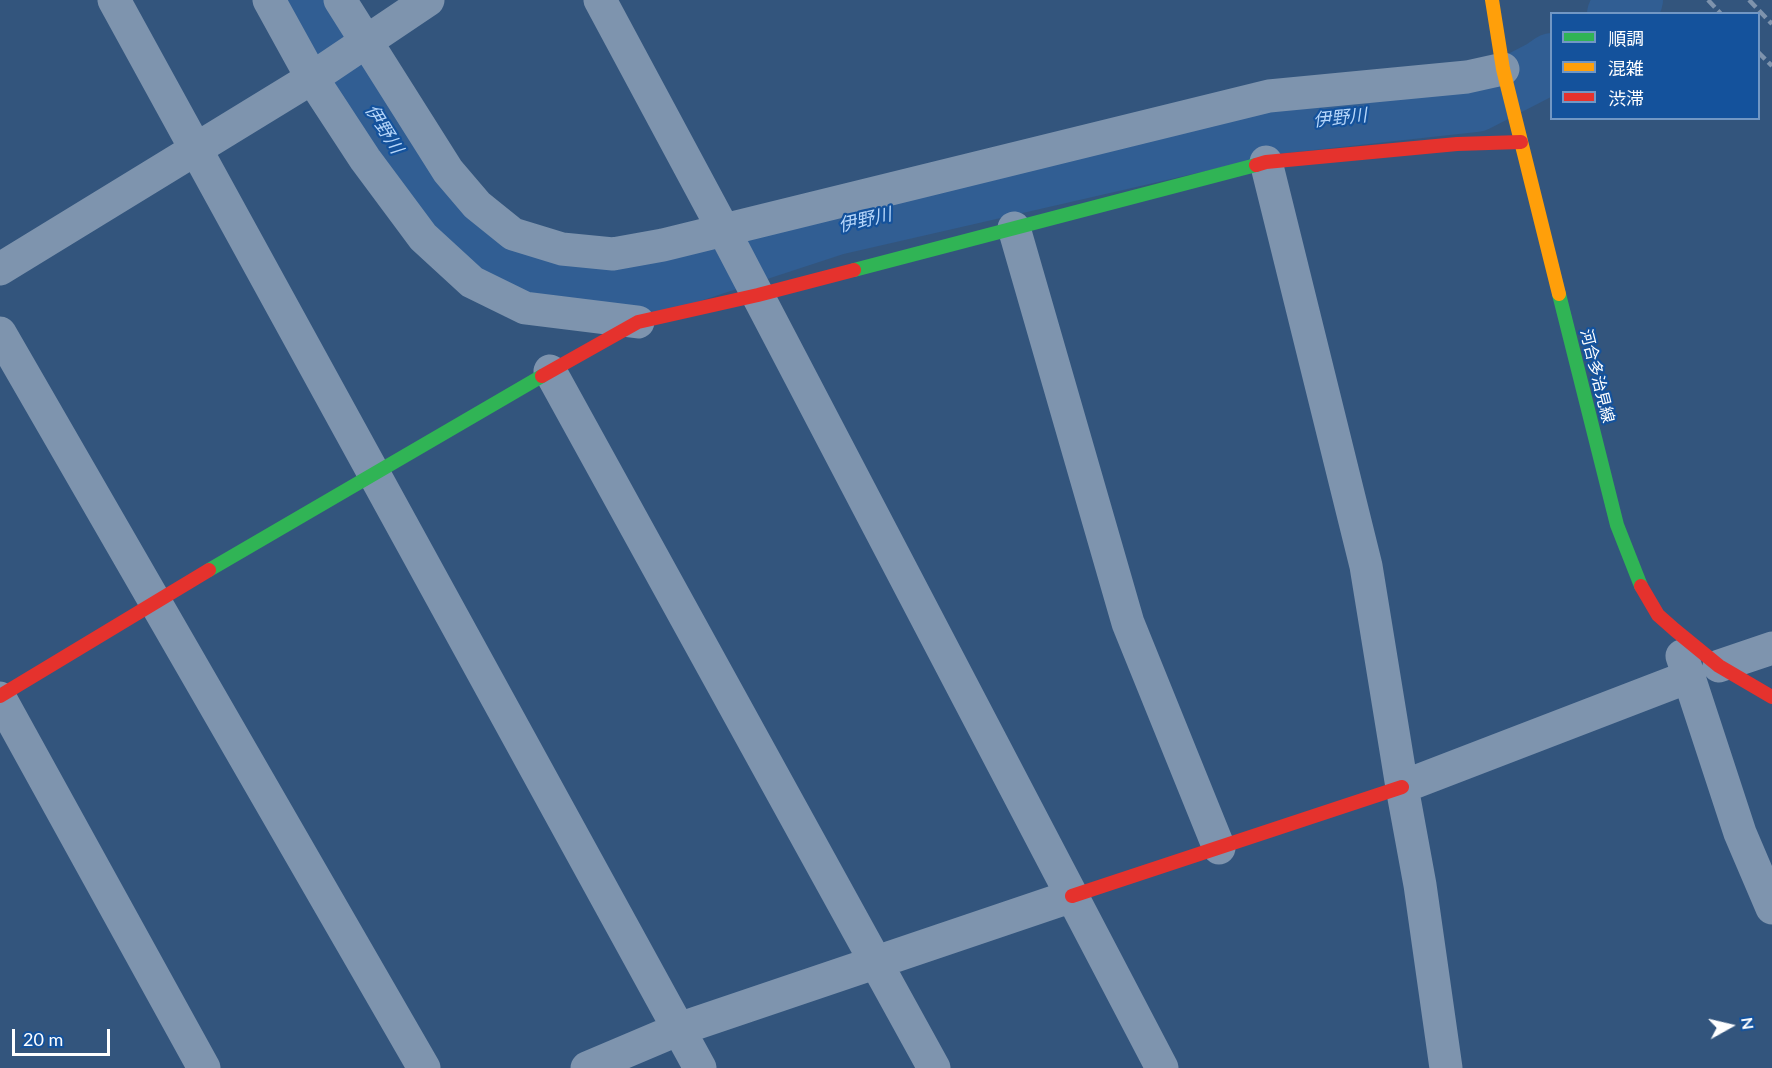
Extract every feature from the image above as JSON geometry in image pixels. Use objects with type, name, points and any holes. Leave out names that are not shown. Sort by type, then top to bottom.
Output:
[{"type":"street","points":[[114,0],[700,1068]]},
{"type":"street","points":[[269,0],[312,78],[364,159],[423,237],[472,282],[525,308],[639,322]]},
{"type":"street","points":[[340,0],[448,171],[477,205],[513,234],[562,249],[613,254],[663,245],[1269,96],[1467,77],[1503,69]]},
{"type":"street","points":[[0,269],[312,78],[428,0]]},
{"type":"street","points":[[600,0],[758,295],[1162,1068]]},
{"type":"street","name":"河合多治見線","points":[[1492,0],[1503,69],[1521,142],[1617,525],[1637,580],[1658,615],[1675,630],[1719,666],[1772,697]]},
{"type":"street","points":[[204,1068],[0,697],[156,601],[550,371],[639,322],[758,295],[1266,162],[1457,144],[1521,142]]},
{"type":"street","points":[[1266,162],[1366,566],[1420,885],[1446,1068]]},
{"type":"street","points":[[1014,228],[1128,624],[1219,848]]},
{"type":"street","points":[[0,333],[424,1068]]},
{"type":"street","points":[[550,371],[934,1068]]},
{"type":"street","points":[[1675,630],[1688,678],[1740,833],[1772,908]]},
{"type":"street","points":[[1719,666],[1772,648]]},
{"type":"street","points":[[587,1068],[679,1029],[1402,787],[1688,678]]},
{"type":"waterway","name":"伊野川","points":[[305,0],[423,191],[466,239],[502,265],[574,285],[650,287],[836,226],[1277,125],[1476,103],[1550,63]]},
{"type":"waterway","name":"伊野川","points":[[1619,12],[1634,0]]},
{"type":"railway","points":[[1708,0],[1719,12]]},
{"type":"railway","points":[[1749,0],[1772,24]]},
{"type":"railway","points":[[1760,54],[1772,66]]},
{"type":"traffic: fast","points":[[854,270],[1256,165]]},
{"type":"traffic: fast","points":[[1559,294],[1617,525],[1641,586]]},
{"type":"traffic: fast","points":[[209,570],[542,376]]},
{"type":"traffic: slow","points":[[1492,0],[1503,69],[1559,294]]},
{"type":"traffic: jam","points":[[1256,165],[1266,162],[1457,144],[1521,142]]},
{"type":"traffic: jam","points":[[542,376],[638,322],[758,295],[854,270]]},
{"type":"traffic: jam","points":[[0,696],[209,570]]},
{"type":"traffic: jam","points":[[1641,586],[1658,615],[1675,630],[1719,666],[1772,697]]},
{"type":"traffic: jam","points":[[1072,896],[1402,787]]}]
